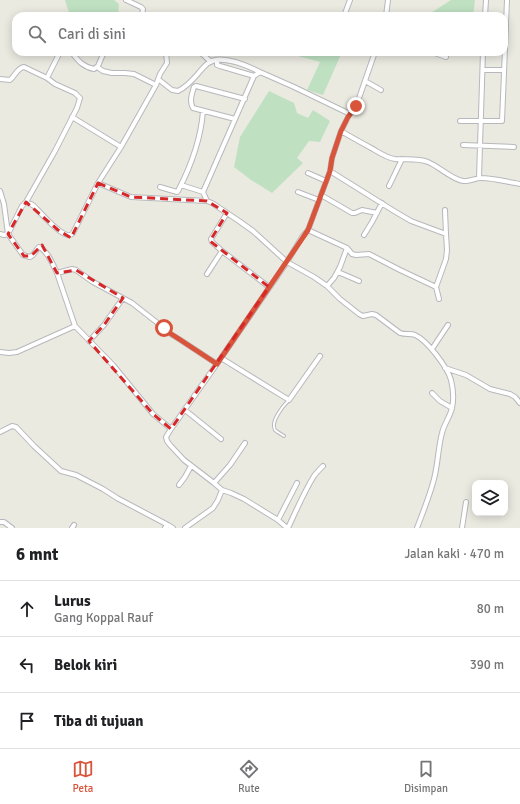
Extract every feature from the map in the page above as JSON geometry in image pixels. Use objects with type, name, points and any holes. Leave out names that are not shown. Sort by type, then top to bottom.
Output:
[{"type":"street","points":[[126,0],[141,6],[143,12]]},
{"type":"street","points":[[346,12],[350,0]]},
{"type":"street","points":[[386,12],[388,0]]},
{"type":"street","points":[[485,12],[486,0]]},
{"type":"street","points":[[506,12],[507,0]]},
{"type":"street","points":[[48,78],[58,56]]},
{"type":"street","points":[[75,56],[84,66],[94,69],[97,68],[112,73],[134,74],[156,85]]},
{"type":"street","points":[[97,68],[102,56]]},
{"type":"street","points":[[26,202],[34,206],[58,230],[67,235],[72,234],[98,183],[121,147],[156,85],[167,63],[166,56]]},
{"type":"street","points":[[204,56],[211,62]]},
{"type":"street","points":[[322,466],[315,474],[285,527],[278,520],[244,499],[222,490],[184,460],[170,445],[166,437],[308,230],[330,171],[332,158],[341,131],[358,101],[374,56]]},
{"type":"street","points":[[479,178],[483,56]]},
{"type":"street","points":[[460,121],[502,121],[505,56]]},
{"type":"street","points":[[158,79],[172,90],[178,91],[190,83],[206,64],[222,60],[239,63],[350,114]]},
{"type":"street","points":[[217,61],[217,65],[254,76]]},
{"type":"street","points":[[0,79],[10,80],[20,69],[24,67],[48,78],[55,84],[78,95],[80,98],[55,151],[26,202],[22,206],[8,234]]},
{"type":"street","points":[[483,70],[504,70]]},
{"type":"street","points":[[207,201],[204,192],[254,76],[260,72]]},
{"type":"street","points":[[365,81],[381,90]]},
{"type":"street","points":[[235,119],[196,109],[192,106],[191,101],[194,87],[195,86],[245,99]]},
{"type":"street","points":[[160,187],[177,192],[181,185],[195,150],[202,123],[203,111]]},
{"type":"street","points":[[72,117],[121,147]]},
{"type":"street","points":[[341,131],[394,159],[420,160],[428,162],[454,178],[464,182],[479,178],[520,184]]},
{"type":"street","points":[[463,145],[514,147]]},
{"type":"street","points":[[389,186],[402,159]]},
{"type":"street","points":[[330,171],[411,221],[446,234]]},
{"type":"street","points":[[308,173],[326,181]]},
{"type":"street","points":[[98,183],[131,197],[207,201],[212,203],[253,231],[287,262],[328,286],[340,299],[361,316],[372,314],[376,315],[400,333],[416,335],[432,349],[451,380],[453,395],[452,408],[442,432],[434,479],[417,528]]},
{"type":"street","points":[[181,185],[204,192]]},
{"type":"street","points":[[0,191],[4,204],[8,234],[24,256],[30,257],[38,248],[43,249],[57,273],[75,326],[123,377],[153,414],[171,428]]},
{"type":"street","points":[[298,192],[319,200]]},
{"type":"street","points":[[321,195],[352,213],[362,210],[377,213]]},
{"type":"street","points":[[364,235],[382,203]]},
{"type":"street","points":[[439,299],[436,287],[446,259],[447,250],[445,210]]},
{"type":"street","points":[[228,213],[211,240],[213,244],[269,286]]},
{"type":"street","points":[[308,230],[347,248],[352,254],[369,254],[436,287]]},
{"type":"street","points":[[0,234],[8,234]]},
{"type":"street","points":[[328,286],[338,272],[347,248]]},
{"type":"street","points":[[206,274],[222,251]]},
{"type":"street","points":[[57,273],[72,269],[76,270],[93,282],[137,307],[168,332],[217,364]]},
{"type":"street","points":[[338,272],[359,281]]},
{"type":"street","points":[[88,341],[104,325],[122,298]]},
{"type":"street","points":[[432,349],[448,325]]},
{"type":"street","points":[[0,352],[17,352],[75,326]]},
{"type":"street","points":[[220,358],[289,400],[320,356]]},
{"type":"street","points":[[445,368],[466,375],[490,389],[510,394],[520,403]]},
{"type":"street","points":[[432,393],[440,401],[452,408]]},
{"type":"street","points":[[185,410],[221,439]]},
{"type":"street","points":[[0,432],[12,426],[16,426],[34,446],[61,471],[76,476],[103,489],[166,527],[173,528]]},
{"type":"street","points":[[214,483],[230,465],[245,443]]},
{"type":"street","points":[[179,485],[191,466]]},
{"type":"street","points":[[278,520],[297,483]]},
{"type":"street","points":[[185,528],[213,508],[222,490]]},
{"type":"street","points":[[462,528],[466,502]]},
{"type":"street","points":[[0,522],[3,522],[12,528]]},
{"type":"lane","points":[[284,436],[276,430],[274,425],[283,406],[289,400]]},
{"type":"highlighted area","points":[[98,183],[131,197],[207,201],[227,213],[210,241],[269,287],[171,429],[153,414],[89,341],[104,325],[123,298],[76,270],[57,273],[42,245],[31,256],[24,256],[8,234],[26,202],[58,230],[71,238]]},
{"type":"green space","points":[[65,0],[114,0],[119,4],[118,12],[69,12]]},
{"type":"green space","points":[[451,0],[475,0],[474,12],[432,12]]},
{"type":"green space","points":[[298,56],[340,56],[323,95],[307,90],[320,62]]},
{"type":"green space","points":[[269,91],[294,103],[297,113],[308,118],[313,110],[330,121],[320,142],[309,141],[297,158],[303,163],[272,193],[234,167],[240,137]]},
{"type":"route","points":[[164,328],[217,364],[308,230],[330,171],[332,158],[341,131],[345,122],[356,106]]}]
